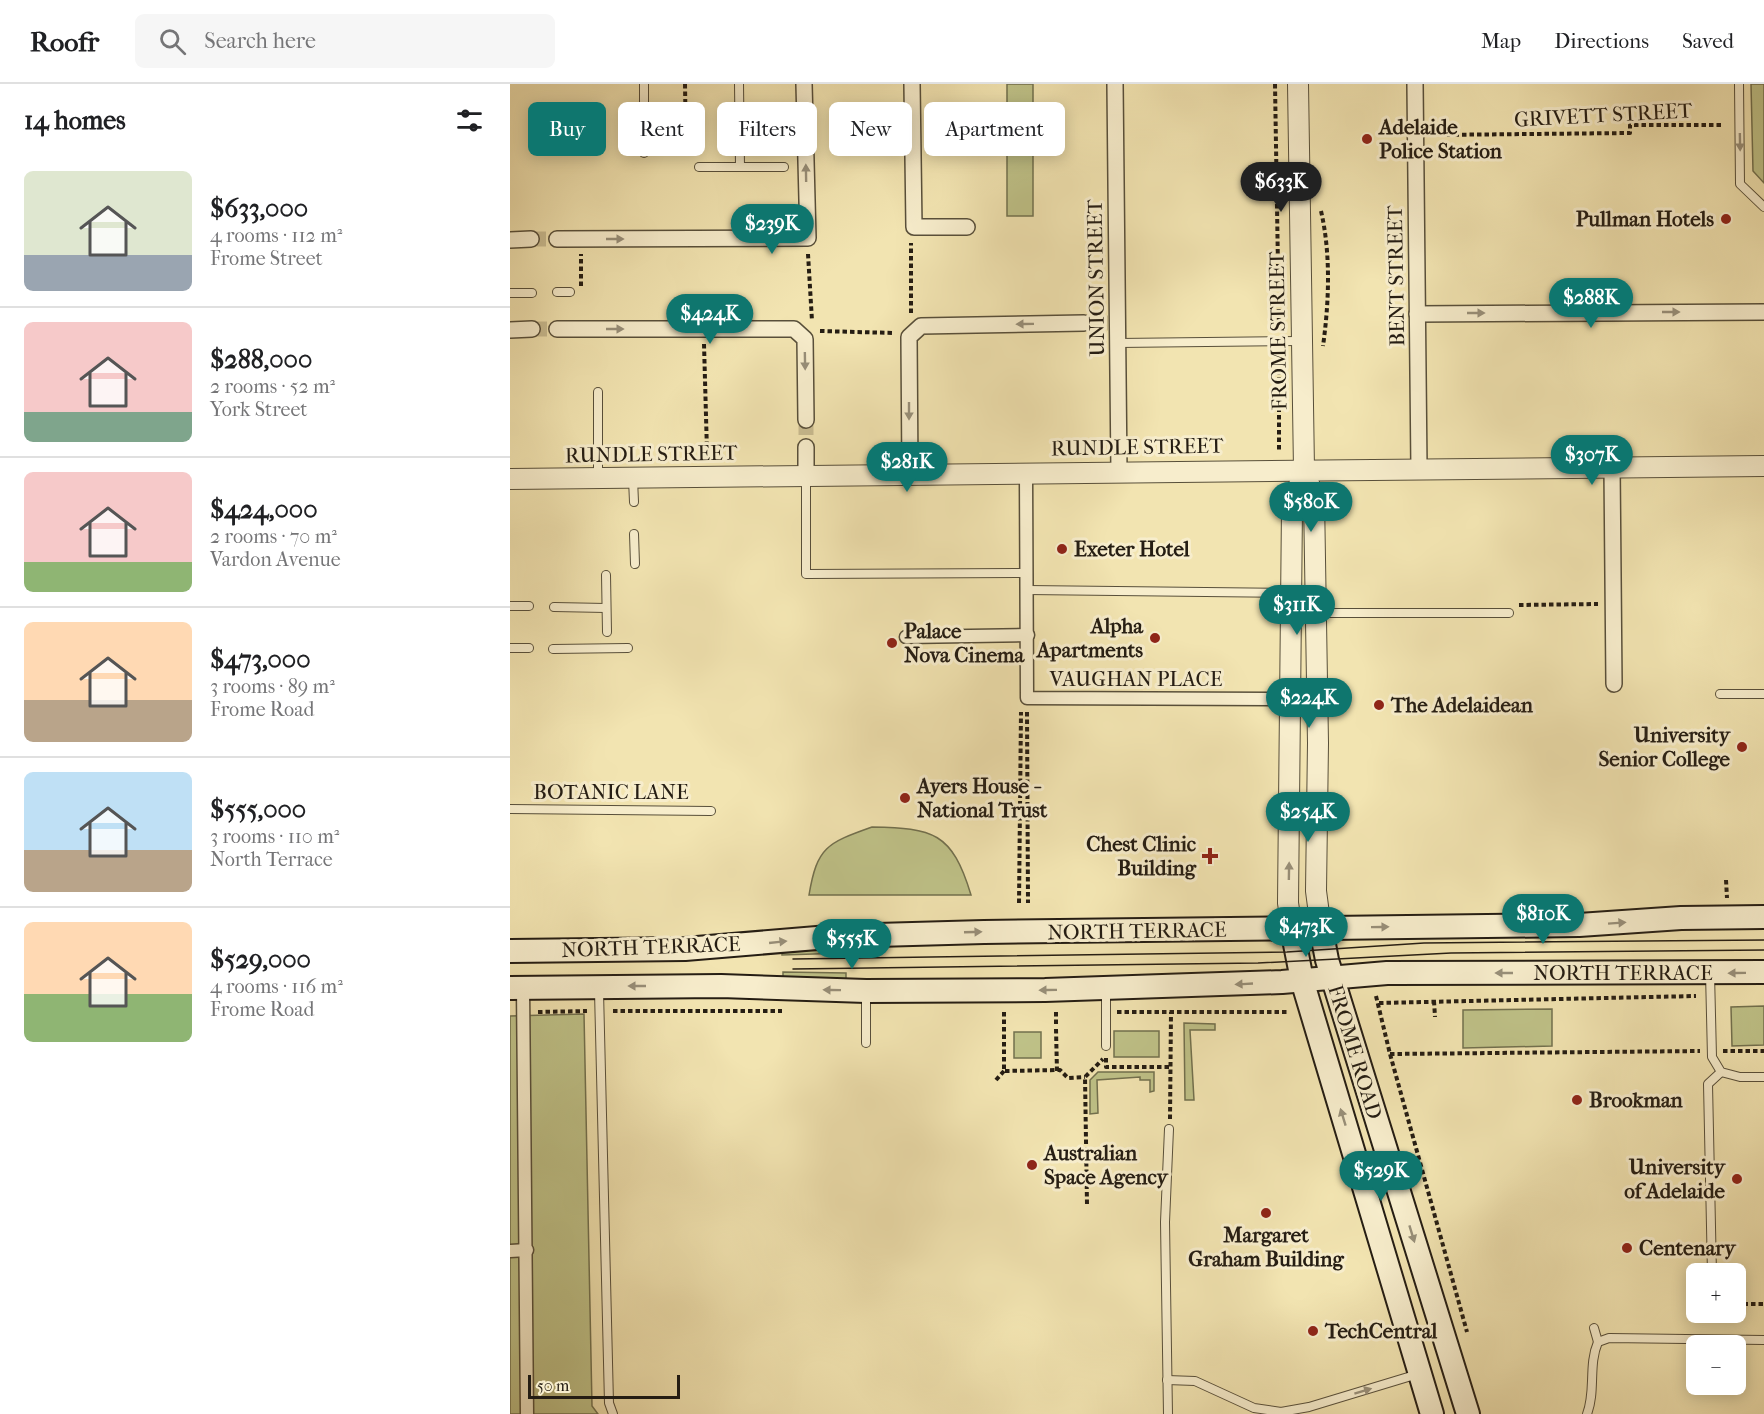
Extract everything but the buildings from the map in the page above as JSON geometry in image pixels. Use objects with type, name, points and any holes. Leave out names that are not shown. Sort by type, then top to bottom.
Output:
[{"type":"main road","name":"NORTH TERRACE","points":[[510,951],[685,949],[841,936],[1579,925],[1681,918],[1764,917]]},
{"type":"main road","name":"FROME ROAD","points":[[1292,929],[1302,980],[1432,1414]]},
{"type":"main road","name":"FROME ROAD","points":[[1321,929],[1332,978],[1468,1414]]},
{"type":"main road","name":"NORTH TERRACE","points":[[517,988],[732,986],[866,991],[1106,989],[1302,980],[1387,973],[1764,972]]},
{"type":"street","points":[[557,239],[808,238],[804,84]]},
{"type":"street","points":[[912,84],[914,227],[967,227]]},
{"type":"street","name":"UNION STREET","points":[[1115,84],[1113,322],[1118,343],[1119,472]]},
{"type":"street","name":"FROME STREET","points":[[1292,929],[1288,903],[1292,508],[1304,469],[1298,84]]},
{"type":"street","name":"BENT STREET","points":[[1415,84],[1419,468]]},
{"type":"street","points":[[510,240],[531,239]]},
{"type":"street","points":[[1417,314],[1764,312]]},
{"type":"street","points":[[910,474],[904,335],[921,326],[1084,323]]},
{"type":"street","points":[[510,330],[532,329]]},
{"type":"street","points":[[557,329],[794,329],[805,339],[806,420]]},
{"type":"street","points":[[806,447],[806,476]]},
{"type":"street","name":"RUNDLE STREET","points":[[510,479],[1279,469],[1764,466]]},
{"type":"street","points":[[1612,467],[1614,684]]},
{"type":"street","name":"FROME STREET","points":[[1304,469],[1314,498],[1317,699],[1316,891],[1321,929]]},
{"type":"street","name":"VAUGHAN PLACE","points":[[1026,473],[1027,698],[1290,699]]},
{"type":"street","points":[[906,637],[1028,635]]},
{"type":"street","points":[[1290,699],[1317,699]]},
{"type":"street","points":[[517,988],[527,1250],[527,1414]]},
{"type":"street","points":[[510,1251],[527,1250]]},
{"type":"lane","points":[[644,84],[644,102]]},
{"type":"lane","points":[[740,84],[740,167]]},
{"type":"lane","points":[[1739,84],[1740,184],[1764,207]]},
{"type":"lane","points":[[699,167],[784,167]]},
{"type":"lane","points":[[557,292],[570,292]]},
{"type":"lane","points":[[510,293],[532,293]]},
{"type":"lane","points":[[1118,343],[1302,341]]},
{"type":"lane","points":[[598,392],[598,478]]},
{"type":"lane","points":[[806,476],[806,574],[1027,573]]},
{"type":"lane","points":[[633,478],[634,502]]},
{"type":"lane","points":[[634,534],[635,564]]},
{"type":"lane","points":[[606,575],[607,632]]},
{"type":"lane","points":[[1027,590],[1292,593]]},
{"type":"lane","points":[[510,606],[529,606]]},
{"type":"lane","points":[[554,607],[606,608]]},
{"type":"lane","points":[[1316,612],[1509,613]]},
{"type":"lane","points":[[510,648],[529,648]]},
{"type":"lane","points":[[553,649],[628,648]]},
{"type":"lane","points":[[1720,694],[1764,694]]},
{"type":"lane","name":"BOTANIC LANE","points":[[510,809],[711,811]]},
{"type":"lane","points":[[1710,973],[1712,1057],[1721,1072],[1740,1077],[1764,1077]]},
{"type":"lane","points":[[599,986],[609,1403],[613,1414]]},
{"type":"lane","points":[[1106,989],[1106,1046]]},
{"type":"lane","points":[[866,991],[866,1043]]},
{"type":"lane","points":[[1712,1263],[1708,1084],[1721,1072]]},
{"type":"lane","points":[[1168,1414],[1165,1222],[1169,1129]]},
{"type":"lane","points":[[1587,1414],[1591,1404],[1593,1354],[1598,1342],[1594,1328]]},
{"type":"lane","points":[[1598,1342],[1609,1338],[1764,1340]]},
{"type":"lane","points":[[1167,1380],[1195,1381],[1254,1408],[1281,1412],[1309,1407],[1420,1373]]},
{"type":"lane","points":[[1591,1404],[1595,1414]]},
{"type":"path","points":[[685,84],[685,102]]},
{"type":"path","points":[[1275,84],[1279,469]]},
{"type":"path","name":"GRIVETT STREET","points":[[1415,135],[1630,133],[1630,125],[1721,125]]},
{"type":"path","points":[[808,238],[812,331],[904,335],[911,318],[911,246],[914,227]]},
{"type":"path","points":[[704,329],[707,452]]},
{"type":"path","points":[[1509,613],[1510,605],[1602,604]]},
{"type":"path","points":[[1019,903],[1022,708],[1027,708],[1029,903]]},
{"type":"path","points":[[1726,880],[1727,899]]},
{"type":"path","points":[[1379,1003],[1710,995]]},
{"type":"path","points":[[1376,996],[1468,1335]]},
{"type":"path","points":[[1434,1001],[1435,1017]]},
{"type":"path","points":[[996,1080],[1004,1071],[1004,1012]]},
{"type":"path","points":[[1056,1012],[1056,1024]]},
{"type":"path","points":[[1169,1129],[1172,1067],[1171,1012],[1287,1012]]},
{"type":"path","points":[[1056,1029],[1057,1071]]},
{"type":"path","points":[[1106,1046],[1106,1067],[1172,1067]]},
{"type":"path","points":[[1390,1054],[1436,1051],[1764,1051]]},
{"type":"path","points":[[1004,1071],[1057,1071],[1068,1078],[1085,1077],[1106,1057]]},
{"type":"path","points":[[1085,1077],[1087,1204]]},
{"type":"path","points":[[1746,1304],[1764,1304]]},
{"type":"green space","points":[[1007,84],[1033,84],[1033,102],[1007,102]]},
{"type":"green space","points":[[1751,84],[1764,84],[1764,183],[1753,171]]},
{"type":"green space","points":[[1007,156],[1033,156],[1033,216],[1007,216]]},
{"type":"green space","points":[[872,827],[911,829],[937,838],[956,858],[971,895],[809,895],[816,866],[827,849],[844,838]]},
{"type":"green space","points":[[845,945],[845,953],[782,955],[782,952]]},
{"type":"green space","points":[[783,972],[846,973],[846,980],[783,978]]},
{"type":"green space","points":[[1764,1006],[1764,1045],[1732,1046],[1731,1007]]},
{"type":"green space","points":[[1552,1009],[1552,1046],[1463,1048],[1463,1010]]},
{"type":"green space","points":[[584,1014],[592,1406],[598,1414],[510,1414],[510,1016]]},
{"type":"green space","points":[[1184,1023],[1215,1024],[1215,1030],[1190,1030],[1194,1100],[1185,1100]]},
{"type":"green space","points":[[1114,1031],[1159,1031],[1159,1057],[1114,1057]]},
{"type":"green space","points":[[1014,1032],[1041,1032],[1041,1058],[1014,1058]]},
{"type":"green space","points":[[1098,1072],[1154,1072],[1154,1091],[1150,1092],[1150,1080],[1140,1080],[1140,1077],[1097,1080],[1098,1113],[1090,1114],[1090,1080]]},
{"type":"tunnel","points":[[531,239],[557,239]]},
{"type":"tunnel","points":[[1084,323],[1108,323]]},
{"type":"tunnel","points":[[532,329],[557,329]]},
{"type":"tunnel","points":[[806,420],[806,447]]},
{"type":"tram line","points":[[793,959],[1287,952],[1424,943],[1764,940]]},
{"type":"tram line","points":[[793,969],[1258,963],[1451,953],[1764,950]]},
{"type":"place","name":"Adelaide Police Station","points":[[1367,139]]},
{"type":"place","name":"Pullman Hotels","points":[[1726,219]]},
{"type":"place","name":"Exeter Hotel","points":[[1062,549]]},
{"type":"place","name":"Alpha Apartments","points":[[1155,638]]},
{"type":"place","name":"Palace Nova Cinema","points":[[892,643]]},
{"type":"place","name":"The Adelaidean","points":[[1379,705]]},
{"type":"place","name":"University Senior College","points":[[1742,747]]},
{"type":"place","name":"Ayers House - National Trust","points":[[905,798]]},
{"type":"place","name":"Chest Clinic Building","points":[[1210,856]]},
{"type":"place","name":"Brookman","points":[[1577,1100]]},
{"type":"place","name":"Australian Space Agency","points":[[1032,1165]]},
{"type":"place","name":"University of Adelaide","points":[[1737,1179]]},
{"type":"place","name":"Margaret Graham Building","points":[[1266,1213]]},
{"type":"place","name":"Centenary","points":[[1627,1248]]},
{"type":"place","name":"TechCentral","points":[[1313,1331]]}]
